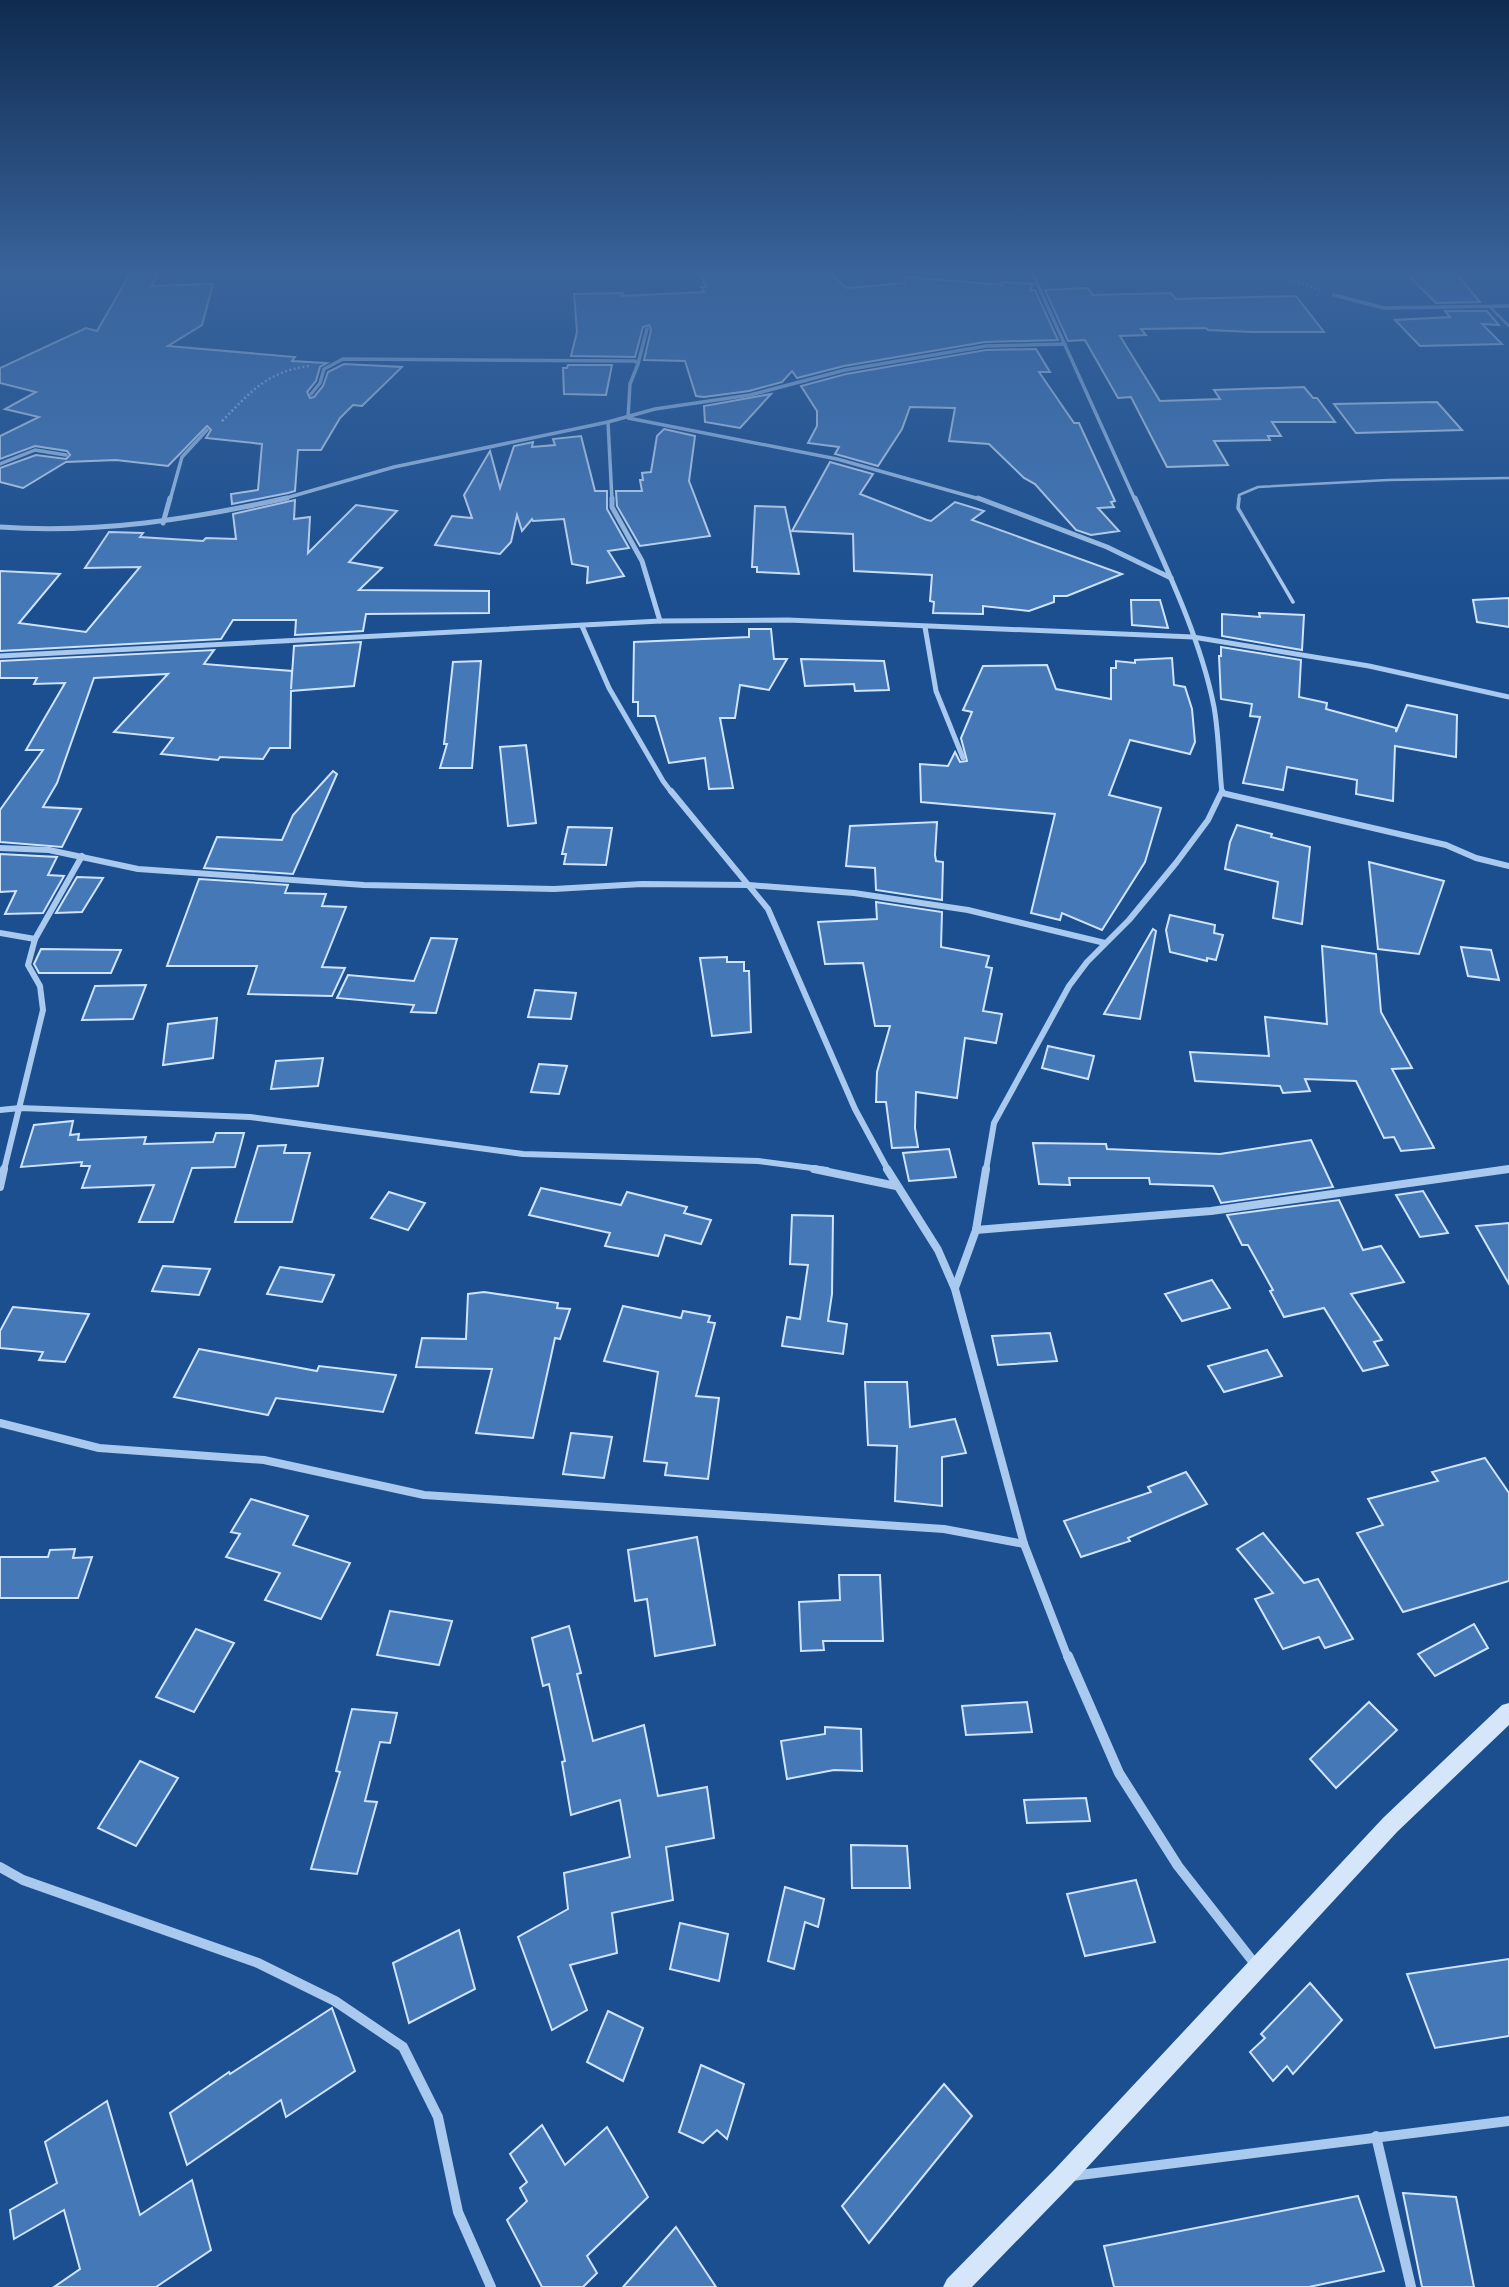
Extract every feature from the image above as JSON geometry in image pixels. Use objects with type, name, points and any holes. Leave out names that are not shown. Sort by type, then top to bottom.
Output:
[{"type":"street","points":[[311,394],[321,379]]},
{"type":"street","points":[[628,418],[632,379]]},
{"type":"street","points":[[0,527],[64,528],[163,523],[244,509],[394,467],[628,418],[655,409],[742,397],[812,379]]},
{"type":"street","points":[[954,1289],[976,1230],[994,1123],[998,1114],[1069,986],[1176,863],[1208,820],[1222,793],[1214,707],[1193,637],[1171,578],[1081,379]]},
{"type":"street","points":[[628,418],[746,439],[957,491],[1084,537],[1171,578]]},
{"type":"street","points":[[608,422],[612,507],[642,561],[660,621]]},
{"type":"street","points":[[163,523],[182,457],[207,430]]},
{"type":"street","points":[[0,464],[35,450],[66,455]]},
{"type":"street","points":[[0,656],[660,621],[788,620],[1193,637],[1369,666],[1509,697]]},
{"type":"street","points":[[582,626],[610,688],[663,781],[768,909],[855,1109],[896,1186],[938,1250],[954,1289],[1024,1544],[1080,1688],[1119,1773],[1178,1866],[1258,1967]]},
{"type":"street","points":[[925,627],[936,691],[963,758]]},
{"type":"street","points":[[1222,793],[1446,845],[1476,858],[1509,866]]},
{"type":"street","points":[[0,848],[50,850],[138,869],[364,884],[554,889],[642,884],[749,885],[908,900],[968,910],[1105,943]]},
{"type":"street","points":[[0,1187],[43,1010],[40,986],[28,965],[35,939],[82,856]]},
{"type":"street","points":[[0,933],[35,939]]},
{"type":"street","points":[[0,1110],[20,1108],[250,1117],[523,1154],[758,1161],[838,1172],[896,1186]]},
{"type":"street","points":[[976,1230],[1211,1211],[1509,1169]]},
{"type":"street","points":[[0,1423],[99,1448],[264,1460],[424,1495],[944,1529],[1024,1544]]},
{"type":"street","points":[[954,2287],[1063,2177],[1391,1825],[1509,1712]]},
{"type":"street","points":[[0,1867],[23,1880],[258,1963],[335,2001],[402,2047],[438,2117],[458,2212],[491,2287]]},
{"type":"street","points":[[1063,2177],[1509,2121]]},
{"type":"street","points":[[1376,2136],[1412,2287]]},
{"type":"lane","points":[[1293,602],[1238,508],[1239,495],[1258,486],[1509,478]]},
{"type":"path","points":[[207,430],[233,412],[260,382],[268,379]]},
{"type":"building","points":[[0,379],[317,379],[307,392],[310,398],[323,386],[326,379],[390,379],[362,406],[353,405],[340,418],[321,450],[298,450],[295,491],[232,504],[231,494],[258,490],[262,444],[206,438],[211,430],[207,426],[168,466],[116,460],[66,462],[23,488],[0,482],[0,468],[36,455],[66,459],[70,455],[67,451],[35,446],[0,459],[0,436],[39,417],[5,409],[36,392],[0,383]]},
{"type":"building","points":[[563,379],[609,379],[606,395],[564,394]]},
{"type":"building","points":[[691,379],[785,379],[782,382],[749,391],[696,396]]},
{"type":"building","points":[[828,379],[1044,379],[1074,423],[1079,423],[1115,501],[1111,502],[1114,507],[1098,508],[1119,531],[1091,535],[1076,530],[1035,484],[1024,478],[989,444],[949,441],[955,408],[910,407],[902,429],[878,466],[835,454],[839,447],[808,443],[817,426],[817,411],[801,386]]},
{"type":"building","points":[[1107,379],[1146,379],[1160,401],[1220,399],[1214,390],[1304,387],[1313,398],[1317,398],[1335,422],[1272,422],[1281,436],[1268,436],[1270,440],[1214,441],[1228,465],[1167,467],[1131,397],[1118,398]]},
{"type":"building","points":[[771,394],[740,428],[705,422],[704,406]]},
{"type":"building","points":[[1437,402],[1462,430],[1356,433],[1334,404]]},
{"type":"building","points":[[664,429],[695,436],[689,481],[710,536],[640,546],[617,506],[616,491],[642,491],[642,473],[651,472],[657,436]]},
{"type":"building","points":[[581,436],[595,491],[607,491],[607,509],[629,548],[608,551],[624,576],[587,583],[588,567],[572,564],[564,519],[532,519],[522,531],[517,515],[511,542],[500,554],[435,545],[452,516],[472,518],[464,495],[490,451],[500,488],[514,446],[533,442],[532,447],[555,445],[553,439]]},
{"type":"building","points":[[830,462],[873,474],[860,494],[927,520],[931,521],[955,502],[984,511],[972,520],[1122,574],[1067,596],[1054,596],[1054,602],[1029,611],[983,606],[983,614],[933,613],[934,602],[930,601],[932,575],[854,571],[853,534],[792,531]]},
{"type":"building","points":[[295,500],[294,519],[310,517],[308,553],[356,505],[397,511],[349,562],[382,568],[359,590],[489,591],[489,613],[366,614],[363,631],[295,635],[296,620],[233,620],[221,639],[0,651],[0,571],[60,574],[19,623],[86,632],[140,567],[85,568],[109,532],[143,533],[140,537],[203,541],[206,538],[236,539],[233,514]]},
{"type":"building","points":[[755,506],[785,507],[799,574],[757,572],[757,567],[752,567]]},
{"type":"building","points":[[1509,598],[1509,627],[1477,622],[1473,600]]},
{"type":"building","points":[[1131,600],[1160,600],[1168,628],[1132,625]]},
{"type":"building","points":[[1259,613],[1304,615],[1302,650],[1222,636],[1222,614],[1260,617]]},
{"type":"building","points":[[749,629],[771,629],[774,659],[787,659],[769,690],[740,685],[735,718],[720,718],[733,788],[709,789],[705,758],[669,763],[655,716],[638,716],[638,702],[633,702],[634,642],[749,637]]},
{"type":"building","points":[[361,642],[354,686],[291,691],[290,748],[270,748],[263,759],[220,757],[218,760],[161,754],[173,738],[114,732],[168,674],[94,678],[57,783],[43,807],[81,809],[62,847],[0,842],[0,810],[43,750],[26,750],[65,683],[34,684],[37,678],[0,678],[0,661],[214,650],[204,664],[292,671],[291,689],[294,646]]},
{"type":"building","points":[[1221,647],[1301,660],[1299,697],[1327,703],[1326,709],[1396,728],[1396,732],[1407,705],[1457,715],[1456,757],[1395,746],[1393,801],[1356,794],[1357,780],[1287,767],[1283,790],[1243,783],[1260,717],[1250,716],[1252,704],[1221,699]]},
{"type":"building","points":[[1172,658],[1174,685],[1185,687],[1192,709],[1195,742],[1190,754],[1130,740],[1109,795],[1161,808],[1145,862],[1102,930],[1062,913],[1060,920],[1031,913],[1055,814],[921,802],[920,764],[948,766],[955,752],[960,762],[967,761],[961,738],[972,712],[963,710],[983,666],[1047,665],[1056,689],[1111,699],[1111,668],[1116,668],[1116,661],[1135,663],[1135,660]]},
{"type":"building","points":[[801,659],[884,661],[889,690],[855,691],[854,684],[805,686]]},
{"type":"building","points":[[481,661],[472,768],[440,768],[447,744],[444,744],[453,662]]},
{"type":"building","points":[[526,745],[536,823],[508,826],[500,747]]},
{"type":"building","points":[[333,771],[337,774],[293,874],[204,868],[217,837],[282,840],[293,815]]},
{"type":"building","points":[[937,822],[935,855],[936,861],[943,862],[942,900],[876,890],[875,868],[846,866],[850,826]]},
{"type":"building","points":[[1237,825],[1310,847],[1302,924],[1273,918],[1278,882],[1225,869],[1230,842]]},
{"type":"building","points":[[568,827],[612,828],[606,865],[564,864],[566,854],[562,854]]},
{"type":"building","points":[[0,854],[57,857],[48,875],[64,876],[43,913],[5,914],[16,891],[0,892]]},
{"type":"building","points":[[1369,862],[1444,881],[1419,954],[1378,949]]},
{"type":"building","points":[[77,877],[103,878],[82,912],[56,913]]},
{"type":"building","points":[[199,879],[288,885],[285,893],[326,894],[322,906],[346,907],[322,967],[345,968],[332,996],[248,994],[257,966],[167,966]]},
{"type":"building","points":[[876,902],[942,912],[941,947],[989,956],[986,967],[992,968],[983,1011],[1002,1014],[996,1043],[965,1038],[957,1098],[916,1092],[915,1128],[918,1147],[892,1148],[886,1102],[876,1102],[877,1072],[890,1026],[875,1026],[863,963],[825,964],[818,922],[877,919]]},
{"type":"building","points":[[1170,915],[1215,925],[1214,933],[1223,935],[1216,960],[1207,958],[1207,961],[1170,952],[1166,930]]},
{"type":"building","points":[[1153,929],[1156,931],[1140,1019],[1104,1014]]},
{"type":"building","points":[[431,938],[457,939],[436,1013],[411,1012],[414,1005],[337,998],[348,975],[414,981]]},
{"type":"building","points":[[1322,946],[1376,954],[1381,1012],[1412,1068],[1392,1069],[1434,1148],[1401,1151],[1394,1137],[1384,1138],[1356,1081],[1305,1079],[1310,1091],[1283,1093],[1280,1086],[1195,1081],[1190,1052],[1269,1056],[1265,1017],[1327,1024]]},
{"type":"building","points":[[1461,947],[1491,950],[1499,980],[1468,976]]},
{"type":"building","points":[[41,949],[121,950],[111,973],[39,973],[34,964]]},
{"type":"building","points":[[727,957],[727,962],[744,962],[744,971],[749,971],[751,1032],[712,1036],[700,958]]},
{"type":"building","points":[[146,985],[133,1019],[82,1020],[95,986]]},
{"type":"building","points":[[535,990],[576,993],[571,1019],[528,1017]]},
{"type":"building","points":[[217,1018],[213,1058],[163,1065],[168,1024]]},
{"type":"building","points":[[1048,1046],[1094,1056],[1088,1079],[1042,1068]]},
{"type":"building","points":[[323,1058],[318,1086],[271,1089],[276,1061]]},
{"type":"building","points":[[539,1064],[567,1066],[559,1094],[531,1092]]},
{"type":"building","points":[[73,1121],[70,1135],[79,1134],[78,1140],[146,1137],[144,1144],[213,1142],[216,1133],[244,1133],[235,1167],[192,1168],[173,1222],[139,1222],[154,1185],[82,1188],[90,1166],[81,1166],[82,1162],[21,1167],[34,1125]]},
{"type":"building","points":[[1311,1140],[1333,1187],[1221,1203],[1213,1186],[1150,1184],[1149,1178],[1069,1178],[1070,1185],[1039,1184],[1033,1143],[1106,1144],[1107,1149],[1220,1154]]},
{"type":"building","points":[[286,1145],[284,1153],[310,1153],[292,1222],[235,1222],[258,1146]]},
{"type":"building","points":[[949,1149],[956,1177],[909,1181],[903,1153]]},
{"type":"building","points":[[541,1188],[621,1205],[627,1192],[687,1207],[684,1213],[711,1220],[701,1244],[665,1235],[658,1256],[605,1246],[610,1233],[529,1215]]},
{"type":"building","points":[[1423,1191],[1448,1233],[1420,1237],[1396,1195]]},
{"type":"building","points":[[389,1192],[425,1203],[408,1230],[371,1218]]},
{"type":"building","points":[[1339,1200],[1363,1250],[1381,1246],[1404,1282],[1351,1294],[1382,1340],[1374,1342],[1388,1365],[1363,1371],[1324,1308],[1284,1317],[1270,1291],[1273,1290],[1248,1245],[1242,1245],[1227,1215]]},
{"type":"building","points":[[792,1215],[833,1216],[832,1294],[828,1321],[847,1324],[843,1354],[782,1346],[787,1317],[800,1319],[808,1265],[790,1264]]},
{"type":"building","points":[[1509,1223],[1509,1284],[1476,1226]]},
{"type":"building","points":[[163,1266],[210,1269],[199,1295],[152,1291]]},
{"type":"building","points":[[280,1267],[334,1275],[322,1302],[267,1294]]},
{"type":"building","points":[[1212,1280],[1230,1308],[1182,1321],[1165,1294]]},
{"type":"building","points":[[484,1292],[558,1303],[557,1308],[570,1309],[560,1339],[555,1338],[533,1438],[476,1433],[492,1369],[416,1367],[422,1338],[466,1339],[468,1294]]},
{"type":"building","points":[[623,1306],[681,1318],[683,1311],[710,1316],[708,1322],[715,1323],[696,1396],[719,1398],[708,1479],[665,1475],[667,1463],[644,1461],[658,1372],[604,1361]]},
{"type":"building","points":[[13,1307],[89,1314],[65,1362],[39,1360],[43,1352],[0,1348],[0,1331]]},
{"type":"building","points":[[1050,1333],[1057,1361],[998,1365],[992,1336]]},
{"type":"building","points":[[199,1349],[317,1371],[319,1366],[396,1375],[383,1412],[276,1398],[268,1415],[174,1397]]},
{"type":"building","points":[[1267,1350],[1282,1376],[1224,1392],[1208,1366]]},
{"type":"building","points":[[865,1382],[907,1382],[910,1427],[955,1419],[966,1453],[942,1457],[942,1506],[895,1501],[897,1446],[868,1445]]},
{"type":"building","points":[[571,1433],[612,1437],[604,1478],[563,1474]]},
{"type":"building","points":[[1485,1458],[1509,1493],[1509,1581],[1403,1612],[1357,1533],[1383,1525],[1368,1499],[1438,1481],[1432,1472]]},
{"type":"building","points":[[1186,1472],[1207,1504],[1128,1538],[1130,1541],[1081,1557],[1064,1521],[1151,1492],[1148,1487]]},
{"type":"building","points":[[251,1499],[308,1516],[293,1545],[350,1563],[321,1619],[265,1600],[280,1573],[226,1557],[240,1534],[231,1532]]},
{"type":"building","points":[[1263,1533],[1304,1583],[1318,1579],[1353,1639],[1325,1648],[1319,1637],[1283,1649],[1255,1599],[1273,1593],[1237,1549]]},
{"type":"building","points":[[697,1537],[715,1645],[655,1656],[647,1599],[635,1601],[628,1550]]},
{"type":"building","points":[[75,1549],[73,1558],[92,1557],[78,1598],[0,1598],[0,1557],[48,1557],[50,1550]]},
{"type":"building","points":[[839,1575],[880,1575],[883,1641],[823,1641],[824,1650],[801,1651],[799,1602],[840,1600]]},
{"type":"building","points":[[390,1611],[452,1621],[439,1665],[377,1655]]},
{"type":"building","points":[[1474,1624],[1488,1648],[1435,1676],[1418,1654]]},
{"type":"building","points":[[569,1626],[581,1673],[577,1674],[593,1741],[644,1725],[658,1796],[707,1787],[714,1838],[666,1847],[673,1900],[612,1913],[617,1953],[570,1965],[587,2010],[552,2030],[518,1937],[568,1909],[564,1873],[630,1857],[620,1800],[571,1815],[562,1762],[565,1761],[549,1684],[543,1686],[532,1638]]},
{"type":"building","points":[[196,1629],[234,1643],[194,1712],[156,1697]]},
{"type":"building","points":[[1027,1702],[1032,1732],[966,1735],[962,1706]]},
{"type":"building","points":[[1369,1702],[1397,1730],[1336,1788],[1310,1759]]},
{"type":"building","points":[[352,1709],[397,1713],[390,1743],[380,1742],[365,1801],[377,1802],[357,1874],[311,1869],[340,1772],[336,1771]]},
{"type":"building","points":[[825,1727],[861,1729],[862,1771],[834,1770],[787,1779],[781,1741],[825,1734]]},
{"type":"building","points":[[140,1761],[178,1778],[136,1846],[98,1828]]},
{"type":"building","points":[[1086,1798],[1090,1821],[1027,1823],[1024,1800]]},
{"type":"building","points":[[851,1845],[907,1846],[910,1888],[852,1888]]},
{"type":"building","points":[[1136,1880],[1155,1942],[1085,1956],[1067,1894]]},
{"type":"building","points":[[785,1887],[824,1899],[818,1927],[805,1922],[794,1969],[768,1961]]},
{"type":"building","points":[[680,1923],[728,1934],[719,1981],[670,1969]]},
{"type":"building","points":[[459,1930],[475,1989],[409,2023],[393,1963]]},
{"type":"building","points":[[1509,1959],[1509,2036],[1435,2048],[1407,1974]]},
{"type":"building","points":[[1310,1983],[1342,2020],[1293,2074],[1287,2066],[1273,2081],[1250,2052],[1265,2038],[1261,2034]]},
{"type":"building","points":[[332,2008],[355,2071],[286,2117],[281,2100],[187,2165],[170,2113],[229,2072],[230,2074]]},
{"type":"building","points":[[608,2011],[643,2028],[623,2081],[587,2062]]},
{"type":"building","points":[[701,2065],[744,2084],[727,2139],[717,2130],[703,2143],[679,2132]]},
{"type":"building","points":[[944,2084],[972,2116],[869,2243],[842,2206]]},
{"type":"building","points":[[107,2101],[140,2215],[192,2180],[211,2250],[156,2287],[54,2287],[80,2269],[64,2210],[14,2239],[10,2210],[57,2183],[45,2142]]},
{"type":"building","points":[[542,2125],[565,2165],[607,2127],[648,2197],[587,2256],[597,2273],[583,2287],[542,2287],[507,2220],[527,2201],[520,2188],[527,2182],[510,2154]]},
{"type":"building","points":[[1403,2193],[1456,2197],[1474,2287],[1422,2287]]},
{"type":"building","points":[[1358,2196],[1384,2271],[1309,2287],[1114,2287],[1104,2246]]},
{"type":"building","points":[[676,2227],[716,2287],[623,2287],[660,2245]]}]
